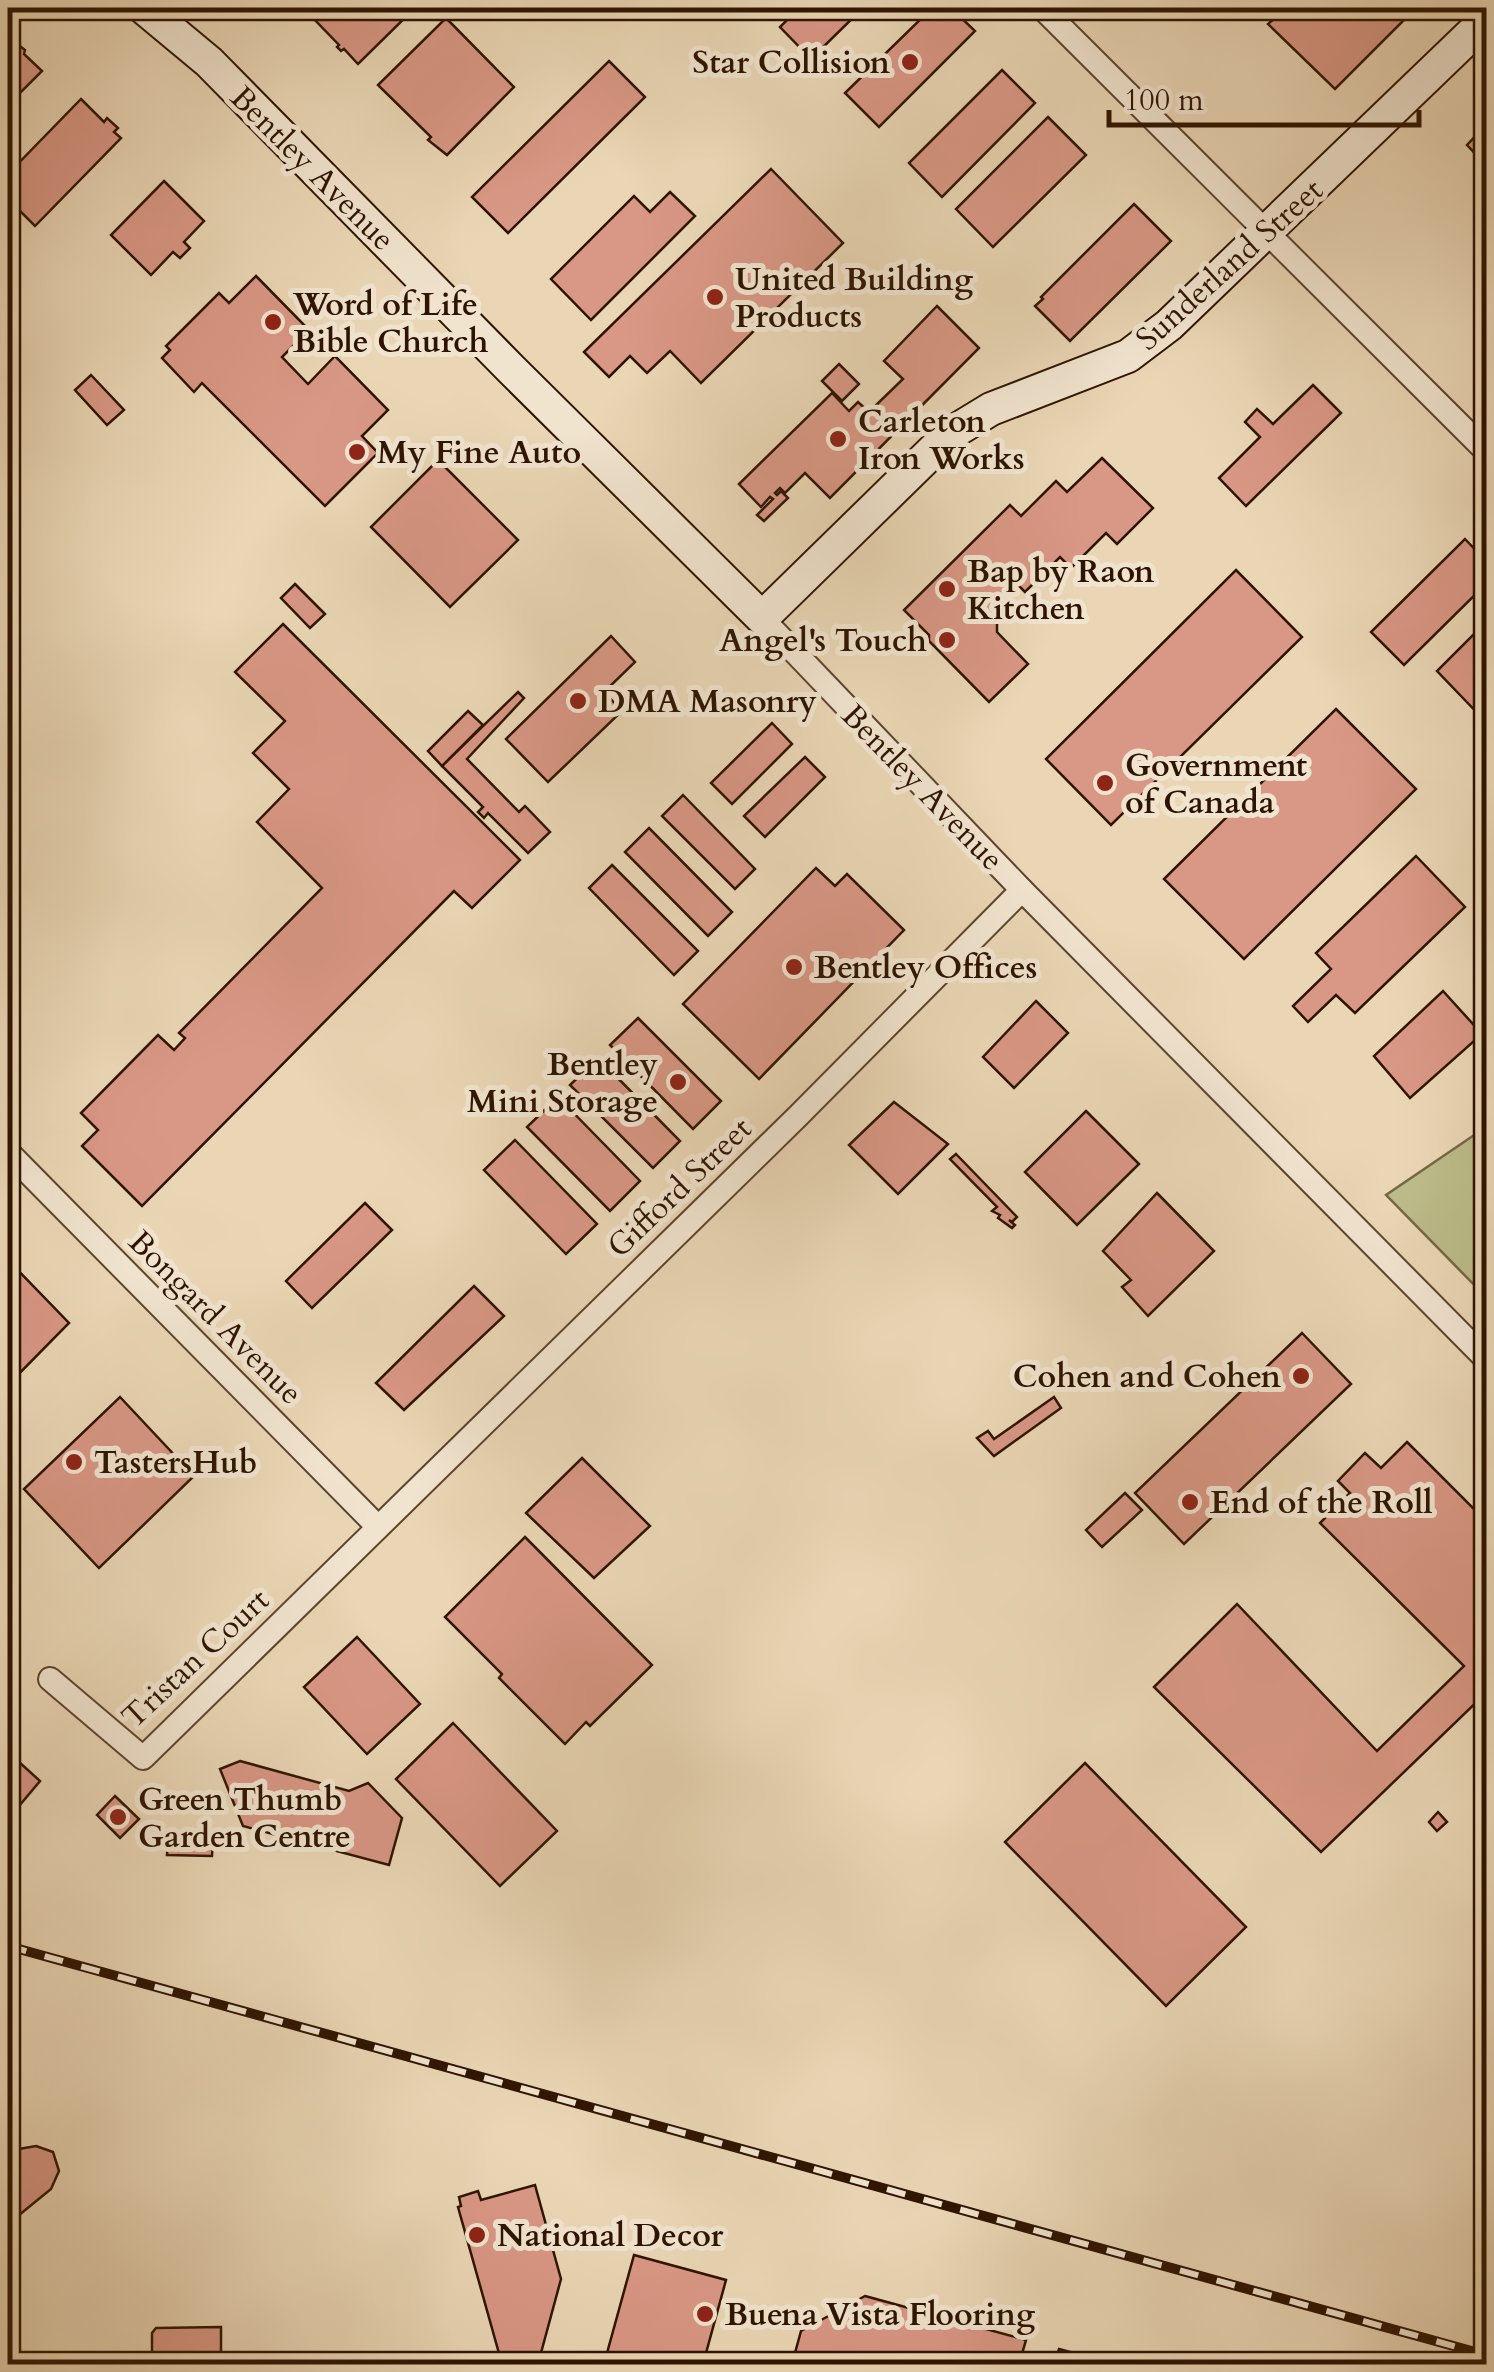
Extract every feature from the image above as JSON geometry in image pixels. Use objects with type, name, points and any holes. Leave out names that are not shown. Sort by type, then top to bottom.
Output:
[{"type":"street","name":"Bentley Avenue","points":[[144,8],[210,62],[511,370],[762,618],[1022,890],[1486,1359]]},
{"type":"street","points":[[1042,8],[1486,451]]},
{"type":"street","name":"Sunderland Street","points":[[762,618],[950,434],[990,408],[1128,356],[1170,326],[1486,20]]},
{"type":"street","name":"Gifford Street","points":[[378,1526],[798,1116],[1022,890]]},
{"type":"street","name":"Bongard Avenue","points":[[8,1152],[378,1526]]},
{"type":"street","name":"Tristan Court","points":[[50,1679],[143,1758],[378,1526]]},
{"type":"green space","points":[[1486,1127],[1486,1297],[1386,1195]]},
{"type":"building","points":[[302,8],[415,8],[358,64]]},
{"type":"building","points":[[799,8],[863,8],[811,59],[780,27]]},
{"type":"building","name":"Star Collision","points":[[932,8],[951,8],[975,31],[879,127],[845,93]]},
{"type":"building","points":[[1286,8],[1416,8],[1335,89],[1268,24]]},
{"type":"building","points":[[446,18],[514,87],[447,155],[428,140],[431,137],[378,85]]},
{"type":"building","points":[[8,37],[42,71],[8,105]]},
{"type":"building","points":[[609,61],[645,97],[508,233],[472,197]]},
{"type":"building","points":[[1002,70],[1035,103],[942,197],[909,163]]},
{"type":"building","points":[[81,99],[104,122],[107,118],[118,128],[114,132],[121,138],[35,226],[8,199],[8,174]]},
{"type":"building","points":[[1048,117],[1086,155],[993,247],[956,209]]},
{"type":"building","points":[[1486,125],[1486,165],[1467,145]]},
{"type":"building","name":"United Building Products","points":[[771,169],[843,243],[701,383],[670,351],[647,373],[630,356],[609,377],[584,352]]},
{"type":"building","points":[[164,181],[204,221],[184,242],[190,248],[180,258],[173,252],[151,275],[111,235]]},
{"type":"building","points":[[670,192],[695,216],[591,320],[551,279],[634,196],[650,212]]},
{"type":"building","points":[[1134,204],[1171,241],[1070,341],[1035,306]]},
{"type":"building","points":[[256,276],[309,330],[282,357],[308,384],[335,356],[388,410],[362,436],[378,453],[325,506],[202,383],[194,392],[162,358],[170,350],[166,346],[219,293],[229,303]]},
{"type":"building","name":"Carleton Iron Works","points":[[937,306],[979,348],[830,498],[805,473],[785,493],[780,488],[775,493],[781,491],[788,498],[764,521],[757,515],[773,499],[770,497],[761,507],[739,484],[832,393],[849,411],[858,402],[869,412],[903,379],[884,361]]},
{"type":"building","points":[[839,364],[859,384],[842,401],[822,381]]},
{"type":"building","points":[[91,375],[124,410],[107,425],[75,390]]},
{"type":"building","points":[[1313,385],[1341,413],[1246,506],[1219,478],[1260,437],[1245,422],[1257,409],[1273,424]]},
{"type":"building","points":[[1102,458],[1153,508],[1117,544],[1106,533],[1071,568],[1060,557],[1025,592],[1014,581],[997,597],[997,632],[1028,664],[989,702],[904,610],[1010,505],[1021,516],[1056,481],[1067,492]]},
{"type":"building","points":[[438,460],[518,540],[450,607],[371,527]]},
{"type":"building","points":[[1465,539],[1486,561],[1486,584],[1404,665],[1371,632]]},
{"type":"building","points":[[1236,570],[1302,637],[1111,825],[1046,759]]},
{"type":"building","points":[[295,584],[325,614],[310,628],[281,598]]},
{"type":"building","points":[[1486,622],[1486,722],[1437,671]]},
{"type":"building","points":[[283,624],[520,860],[472,908],[454,891],[142,1206],[82,1146],[98,1130],[81,1113],[158,1035],[174,1050],[185,1038],[179,1033],[322,888],[257,822],[289,789],[253,753],[285,721],[235,672]]},
{"type":"building","name":"DMA Masonry","points":[[611,636],[635,662],[604,692],[622,711],[548,782],[506,739]]},
{"type":"building","points":[[518,692],[524,698],[467,759],[519,812],[525,806],[550,832],[528,853],[488,813],[484,818],[478,812],[483,807],[442,766]]},
{"type":"building","points":[[1336,709],[1416,789],[1244,959],[1164,879]]},
{"type":"building","points":[[468,711],[483,725],[442,766],[428,751]]},
{"type":"building","points":[[772,723],[792,744],[732,804],[711,783]]},
{"type":"building","points":[[805,757],[825,777],[765,837],[744,816]]},
{"type":"building","points":[[683,795],[755,869],[735,889],[662,816]]},
{"type":"building","points":[[649,828],[732,912],[708,936],[625,852]]},
{"type":"building","points":[[1416,856],[1465,907],[1355,1013],[1336,995],[1308,1022],[1293,1006],[1331,969],[1316,953]]},
{"type":"building","points":[[612,865],[698,951],[674,975],[589,888]]},
{"type":"building","name":"Bentley Offices","points":[[816,868],[835,886],[847,874],[904,930],[759,1079],[683,1004]]},
{"type":"building","points":[[1443,991],[1482,1034],[1410,1098],[1374,1056]]},
{"type":"building","points":[[1036,1001],[1068,1033],[1014,1088],[983,1057]]},
{"type":"building","points":[[638,1018],[721,1101],[693,1129],[610,1045]]},
{"type":"building","points":[[598,1058],[680,1141],[653,1168],[570,1085]]},
{"type":"building","points":[[558,1097],[640,1181],[610,1211],[527,1127]]},
{"type":"building","points":[[894,1102],[948,1144],[898,1194],[849,1145]]},
{"type":"building","points":[[1086,1111],[1139,1164],[1077,1225],[1025,1172]]},
{"type":"building","points":[[515,1140],[597,1224],[566,1254],[484,1170]]},
{"type":"building","points":[[956,1154],[1017,1217],[1009,1220],[1015,1225],[1012,1228],[998,1218],[1000,1215],[992,1211],[997,1207],[950,1159]]},
{"type":"building","points":[[1157,1193],[1214,1251],[1148,1316],[1122,1287],[1131,1280],[1103,1251]]},
{"type":"building","points":[[365,1203],[392,1230],[312,1308],[286,1281]]},
{"type":"building","points":[[8,1260],[69,1323],[8,1385],[10,1323]]},
{"type":"building","points":[[474,1286],[504,1316],[404,1410],[376,1383]]},
{"type":"building","points":[[1302,1333],[1351,1384],[1184,1544],[1135,1493]]},
{"type":"building","points":[[120,1397],[194,1476],[99,1568],[24,1489]]},
{"type":"building","points":[[1054,1397],[1061,1408],[994,1456],[977,1438],[988,1431],[994,1439]]},
{"type":"building","points":[[1407,1442],[1486,1521],[1486,1693],[1321,1852],[1154,1687],[1237,1604],[1377,1751],[1464,1666],[1320,1523],[1350,1493],[1338,1481],[1365,1453],[1381,1468]]},
{"type":"building","points":[[582,1458],[650,1526],[594,1578],[526,1513]]},
{"type":"building","points":[[1125,1493],[1142,1510],[1102,1547],[1086,1530]]},
{"type":"building","points":[[525,1537],[652,1665],[590,1726],[586,1722],[565,1744],[445,1617]]},
{"type":"building","points":[[357,1637],[420,1704],[367,1754],[304,1687]]},
{"type":"building","points":[[453,1723],[557,1831],[500,1886],[396,1779]]},
{"type":"building","points":[[8,1752],[40,1781],[8,1819]]},
{"type":"building","points":[[240,1761],[349,1791],[368,1783],[402,1818],[389,1865],[243,1826],[220,1769]]},
{"type":"building","points":[[1085,1763],[1246,1927],[1166,2006],[1005,1842]]},
{"type":"building","name":"Green Thumb Garden Centre","points":[[115,1796],[139,1819],[120,1838],[97,1815]]},
{"type":"building","points":[[1438,1812],[1447,1822],[1437,1831],[1429,1822]]},
{"type":"building","points":[[168,1838],[213,1839],[212,1856],[167,1855]]},
{"type":"building","points":[[36,2146],[53,2152],[59,2171],[51,2189],[8,2224],[8,2158],[19,2149]]},
{"type":"building","points":[[535,2185],[561,2279],[538,2364],[502,2364],[458,2207],[459,2197],[478,2191],[481,2200]]},
{"type":"building","points":[[634,2255],[726,2280],[703,2364],[604,2364]]},
{"type":"building","points":[[865,2296],[1026,2340],[1019,2364],[792,2364],[801,2331]]},
{"type":"building","points":[[221,2327],[221,2364],[152,2364],[152,2333],[156,2328]]},
{"type":"building","points":[[1059,2349],[1114,2364],[1054,2364]]},
{"type":"railway","points":[[8,1946],[1486,2355]]},
{"type":"place","name":"Star Collision","points":[[910,62]]},
{"type":"place","name":"United Building Products","points":[[715,297]]},
{"type":"place","name":"Word of Life Bible Church","points":[[273,322]]},
{"type":"place","name":"Carleton Iron Works","points":[[838,439]]},
{"type":"place","name":"My Fine Auto","points":[[357,452]]},
{"type":"place","name":"Bap by Raon Kitchen","points":[[947,589]]},
{"type":"place","name":"Angel's Touch","points":[[947,640]]},
{"type":"place","name":"DMA Masonry","points":[[578,701]]},
{"type":"place","name":"Government of Canada","points":[[1105,783]]},
{"type":"place","name":"Bentley Offices","points":[[794,967]]},
{"type":"place","name":"Bentley Mini Storage","points":[[678,1082]]},
{"type":"place","name":"Cohen and Cohen","points":[[1301,1376]]},
{"type":"place","name":"TastersHub","points":[[74,1462]]},
{"type":"place","name":"End of the Roll","points":[[1190,1502]]},
{"type":"place","name":"Green Thumb Garden Centre","points":[[118,1817]]},
{"type":"place","name":"National Decor","points":[[477,2235]]},
{"type":"place","name":"Buena Vista Flooring","points":[[705,2314]]}]
